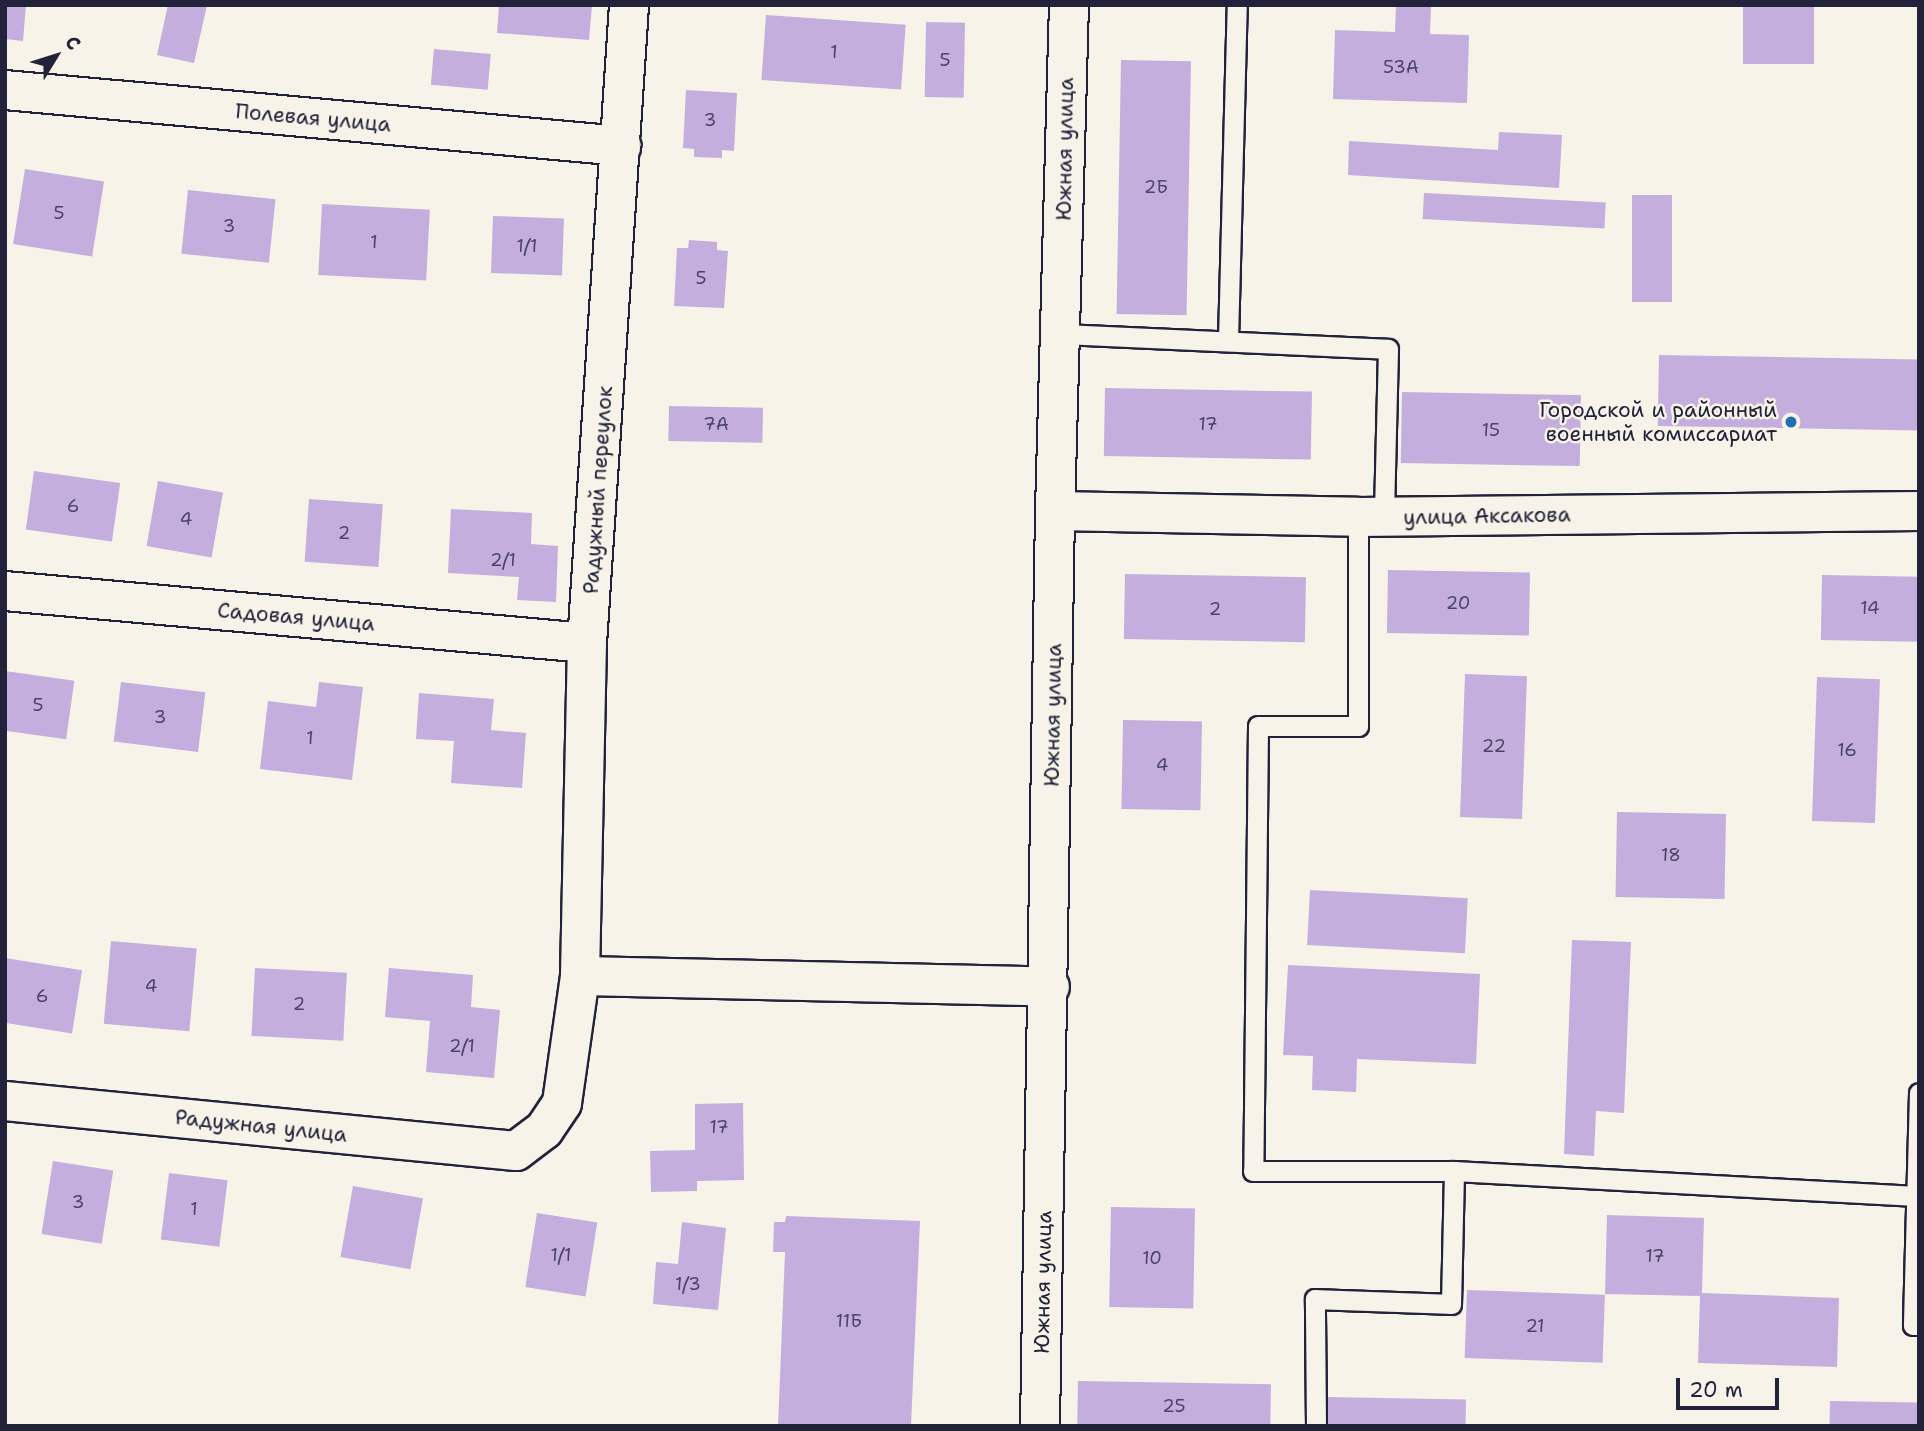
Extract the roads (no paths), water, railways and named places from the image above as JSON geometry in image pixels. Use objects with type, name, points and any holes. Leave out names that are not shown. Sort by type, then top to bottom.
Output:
[{"type":"street","name":"Радужный переулок","points":[[516,1151],[544,1130],[562,1103],[580,976],[587,643],[629,5]]},
{"type":"street","name":"Южная улица","points":[[1040,1426],[1050,987],[1055,511],[1069,5]]},
{"type":"street","name":"Полевая улица","points":[[5,90],[621,146]]},
{"type":"street","name":"улица Аксакова","points":[[1055,511],[1371,517],[1919,511]]},
{"type":"street","name":"Садовая улица","points":[[5,591],[587,643]]},
{"type":"street","points":[[580,976],[1050,987]]},
{"type":"street","name":"Радужная улица","points":[[5,1101],[516,1151]]},
{"type":"lane","points":[[1228,340],[1237,5]]},
{"type":"lane","points":[[1061,334],[1388,349],[1371,517],[1358,726],[1258,726],[1253,1171],[1454,1171],[1916,1196]]},
{"type":"lane","points":[[1919,1093],[1913,1325],[1919,1325]]},
{"type":"lane","points":[[1316,1426],[1315,1299],[1451,1304],[1454,1171]]},
{"type":"place","name":"Городской и районный военный комиссариат","points":[[1791,422]]}]
